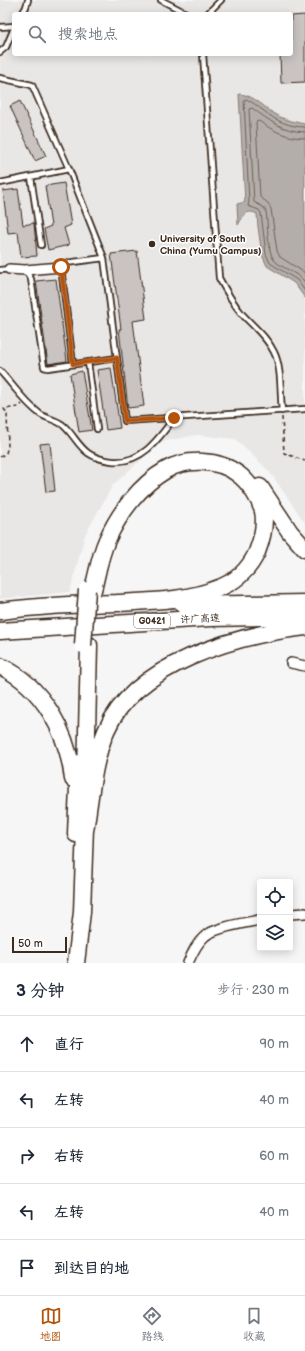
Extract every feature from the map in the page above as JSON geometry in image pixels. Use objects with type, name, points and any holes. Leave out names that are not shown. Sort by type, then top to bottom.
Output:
[{"type":"highway","points":[[66,963],[71,914],[90,590],[97,548],[114,514],[127,496],[149,474],[163,465],[177,458],[210,456],[237,465],[253,478],[290,532],[305,548]]},
{"type":"highway","points":[[0,611],[79,604],[156,601],[195,595],[216,589],[233,581],[246,569],[255,556],[261,542],[264,527],[263,512],[257,498],[248,484],[238,473],[225,467],[212,463],[196,462],[181,464],[167,469],[149,481],[131,500],[117,521],[106,541],[90,590]]},
{"type":"highway","name":"许广高速","points":[[0,617],[137,606],[305,603]]},
{"type":"highway","name":"许广高速","points":[[0,632],[210,618],[305,616]]},
{"type":"highway","points":[[84,837],[96,761],[107,730],[119,710],[133,693],[151,678],[170,667],[208,651],[275,631],[305,627]]},
{"type":"highway","points":[[76,963],[82,912],[86,645]]},
{"type":"highway","points":[[0,666],[9,670],[40,697],[56,720],[67,747],[73,776],[76,822]]},
{"type":"street","points":[[5,269],[26,270],[61,267]]},
{"type":"street","points":[[292,663],[305,666]]},
{"type":"street","points":[[293,914],[305,913]]},
{"type":"street","points":[[188,963],[196,945],[205,935],[221,928],[257,921]]},
{"type":"lane","points":[[23,12],[28,0]]},
{"type":"lane","points":[[161,0],[184,12]]},
{"type":"lane","points":[[209,12],[220,0]]},
{"type":"lane","points":[[0,27],[12,27]]},
{"type":"lane","points":[[0,52],[6,47],[12,32]]},
{"type":"lane","points":[[203,56],[219,278],[241,313],[264,338],[274,353],[279,374],[282,411]]},
{"type":"lane","points":[[0,78],[32,85],[69,169],[104,258],[125,421],[305,409]]},
{"type":"lane","points":[[0,184],[69,169]]},
{"type":"lane","points":[[31,177],[41,246]]},
{"type":"lane","points":[[5,269],[104,258]]},
{"type":"lane","points":[[61,267],[73,364]]},
{"type":"lane","points":[[26,270],[31,279],[44,367],[48,368],[117,358]]},
{"type":"lane","points":[[88,362],[97,429]]},
{"type":"lane","points":[[0,370],[26,401],[41,415],[64,425],[80,446],[88,453],[108,461],[120,462],[134,459],[151,445],[174,418]]},
{"type":"path","points":[[0,410],[19,407],[26,401]]},
{"type":"path","points":[[0,457],[6,453],[8,446],[7,413],[4,409]]},
{"type":"path","points":[[282,411],[284,453],[305,461]]},
{"type":"shaded area","name":"University of South China (Yumu Campus)","points":[[0,0],[305,0],[305,523],[269,471],[235,439],[197,435],[161,442],[113,485],[85,535],[70,592],[0,599]]},
{"type":"water","points":[[239,94],[250,97],[280,117],[305,124],[305,298],[294,283],[267,266],[262,255],[257,214],[250,212],[245,214],[238,225],[237,204],[245,202]]},
{"type":"building","points":[[305,15],[305,82],[281,83],[280,56],[293,56],[293,16]]},
{"type":"building","points":[[20,101],[46,156],[35,161],[10,106]]},
{"type":"building","points":[[64,183],[71,225],[64,228],[69,245],[48,250],[44,229],[51,226],[45,186]]},
{"type":"building","points":[[18,189],[23,225],[34,223],[37,256],[21,257],[18,232],[8,233],[3,191]]},
{"type":"building","points":[[137,251],[146,319],[133,321],[144,406],[128,408],[119,329],[121,329],[111,254]]},
{"type":"building","points":[[56,279],[67,361],[48,364],[36,281]]},
{"type":"building","points":[[111,368],[120,428],[106,430],[97,370]]},
{"type":"building","points":[[82,371],[92,430],[79,432],[70,374]]},
{"type":"building","points":[[50,443],[55,491],[46,492],[40,444]]},
{"type":"place","name":"University of South China (Yumu Campus)","points":[[152,244]]},
{"type":"route","points":[[61,267],[73,364],[117,358],[125,421],[174,418]]}]
